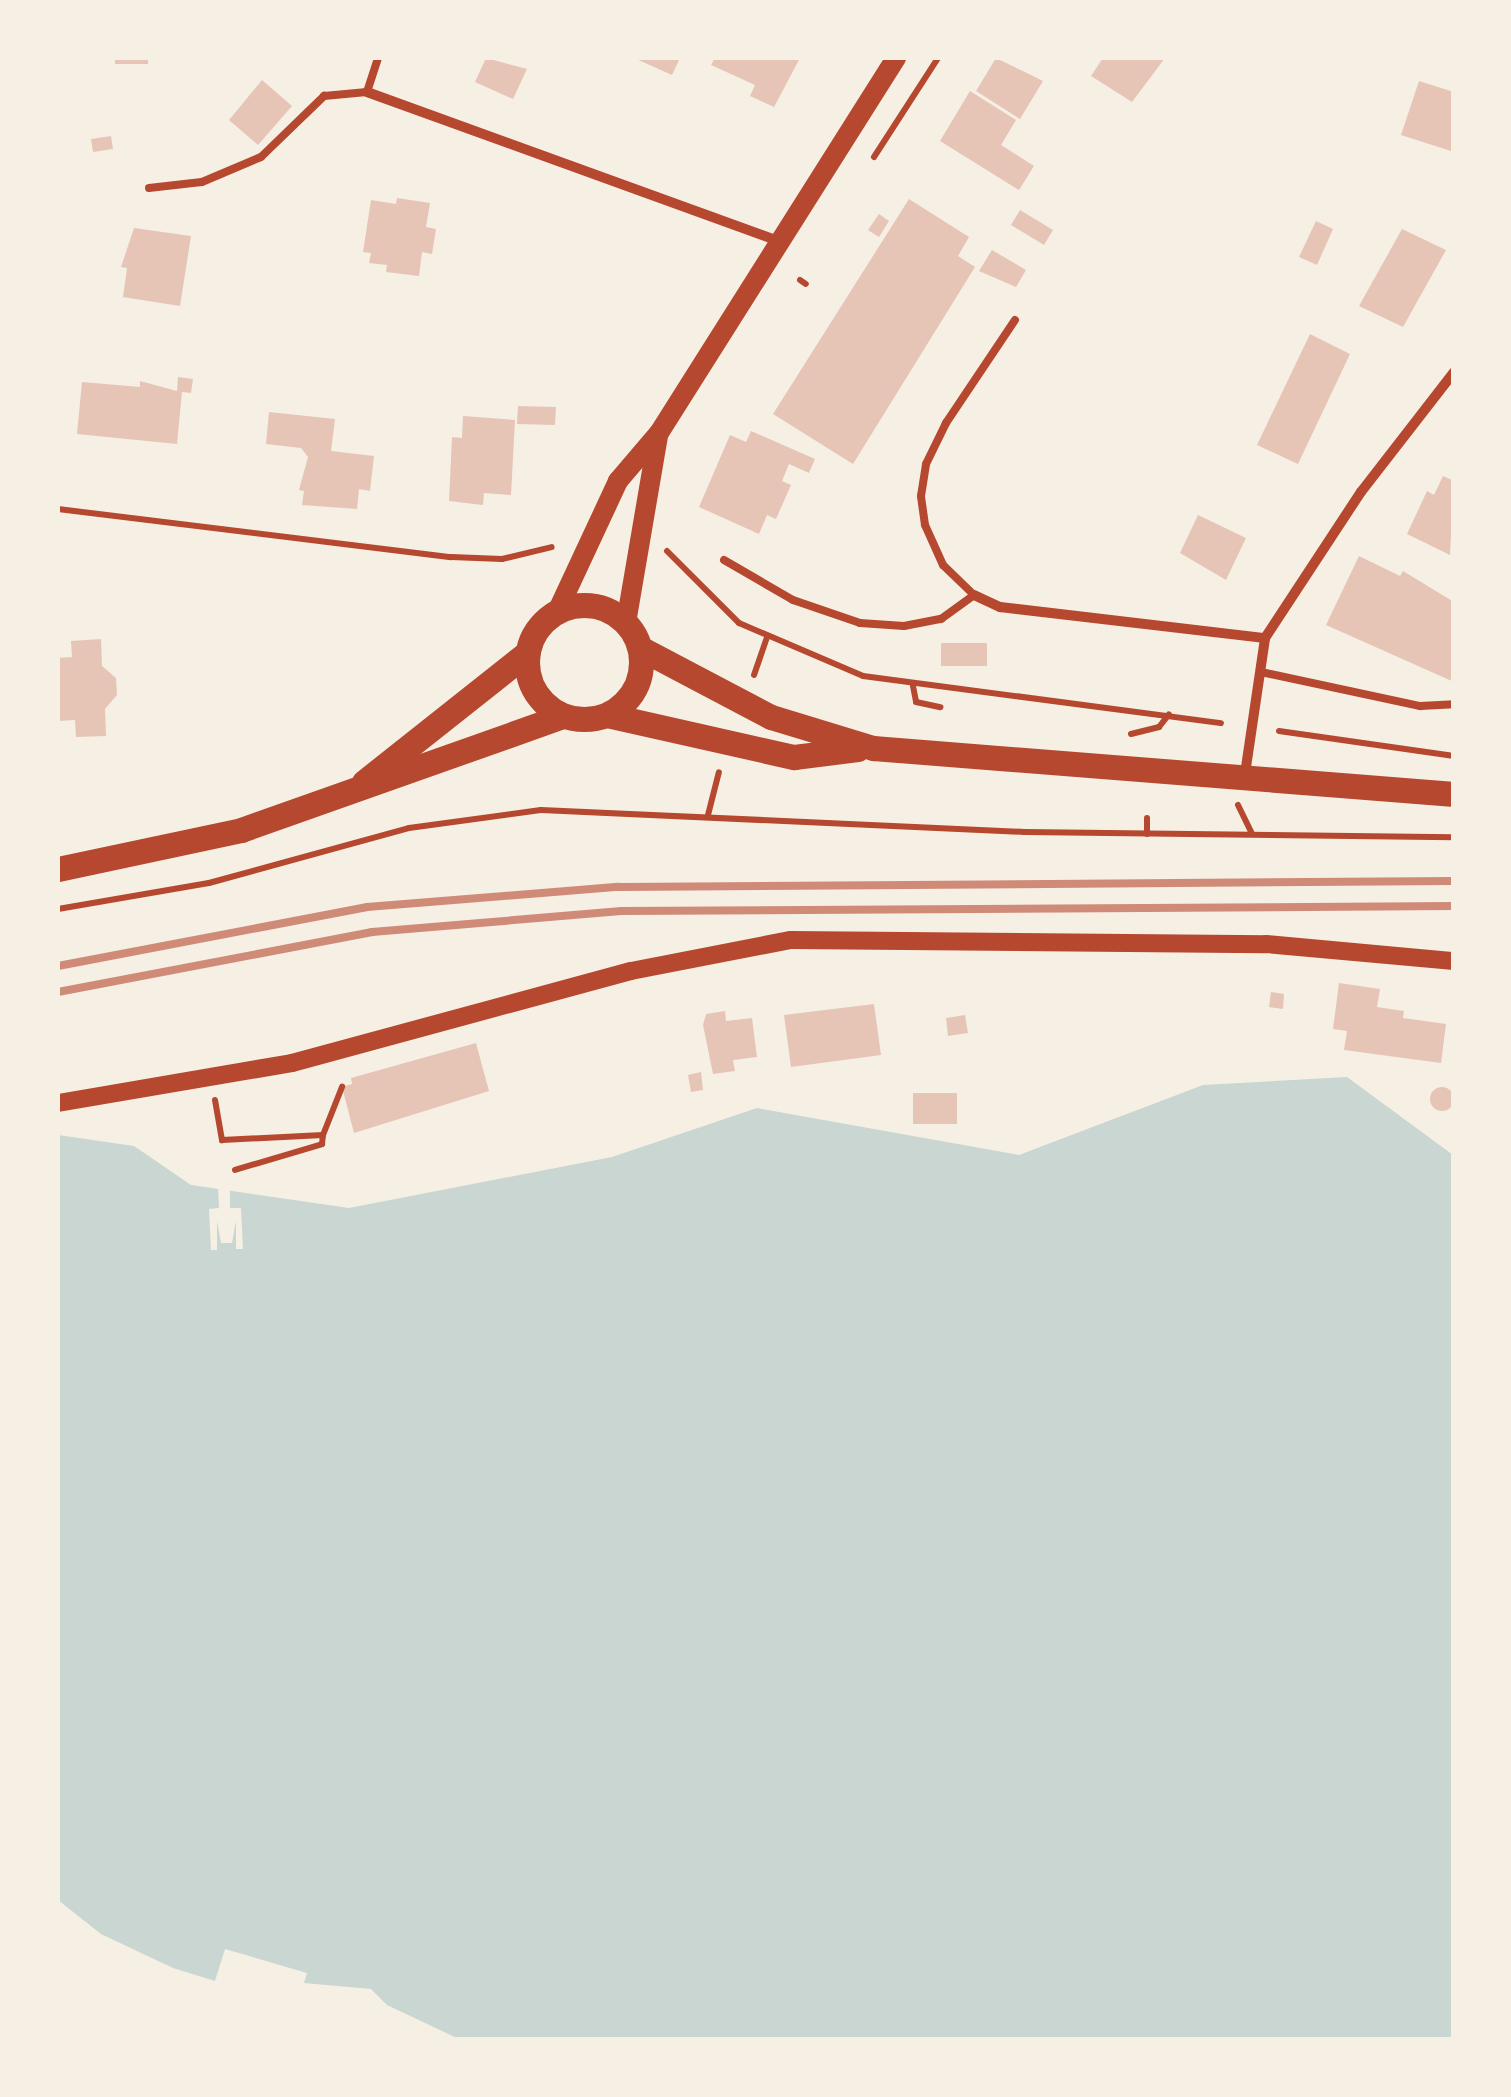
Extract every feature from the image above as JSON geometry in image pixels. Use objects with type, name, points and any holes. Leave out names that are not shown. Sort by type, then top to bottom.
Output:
[{"type":"main road","points":[[563,716],[534,690],[528,652],[534,636],[557,612],[618,481],[659,433],[896,58]]},
{"type":"main road","points":[[626,623],[659,433]]},
{"type":"main road","points":[[557,612],[593,606],[626,623],[640,648],[770,717],[873,748]]},
{"type":"main road","points":[[606,715],[636,688],[640,648]]},
{"type":"main road","points":[[360,785],[528,652]]},
{"type":"main road","points":[[58,870],[241,830],[360,785],[416,772],[563,716],[606,715],[794,757],[873,748],[1454,794]]},
{"type":"street","points":[[367,92],[780,241]]},
{"type":"street","points":[[1245,776],[1265,638],[1361,492],[1454,372]]},
{"type":"street","points":[[974,596],[1000,607],[1265,638]]},
{"type":"street","points":[[58,1103],[212,1079],[631,970],[791,940],[1266,944],[1454,961]]},
{"type":"lane","points":[[149,188],[232,173],[261,157],[324,96],[367,92],[378,58]]},
{"type":"lane","points":[[724,560],[793,600],[860,623],[904,626],[941,619],[974,596],[943,565],[925,525],[924,480],[946,424],[1016,320]]},
{"type":"lane","points":[[1261,672],[1420,706],[1454,704]]},
{"type":"path","points":[[874,157],[938,58]]},
{"type":"path","points":[[58,509],[451,557],[502,559],[552,547]]},
{"type":"path","points":[[665,542],[698,588],[767,638],[863,676],[913,686],[1221,723]]},
{"type":"path","points":[[753,678],[767,638]]},
{"type":"path","points":[[913,686],[916,702],[940,707]]},
{"type":"path","points":[[1130,734],[1159,727],[1170,714]]},
{"type":"path","points":[[1279,731],[1454,756]]},
{"type":"path","points":[[708,815],[720,767]]},
{"type":"path","points":[[58,908],[189,887],[453,819],[540,810],[1147,834],[1454,836]]},
{"type":"path","points":[[1147,818],[1147,834]]},
{"type":"path","points":[[212,1079],[222,1140],[323,1135]]},
{"type":"path","points":[[235,1170],[322,1144],[342,1087]]},
{"type":"shaded area","points":[[1347,1077],[1453,1155],[1453,2039],[459,2039],[387,2005],[371,1989],[304,1983],[307,1973],[225,1949],[215,1981],[173,1968],[101,1934],[58,1900],[58,1135],[134,1146],[191,1185],[349,1208],[612,1157],[757,1108],[1019,1155],[1203,1085]]},
{"type":"pier","points":[[212,1183],[236,1186],[230,1187],[230,1208],[241,1208],[243,1249],[236,1249],[236,1221],[232,1243],[221,1243],[217,1221],[217,1250],[211,1250],[209,1209],[219,1208],[218,1187]]},
{"type":"building","points":[[115,58],[148,58],[148,64],[115,64]]},
{"type":"building","points":[[486,58],[527,69],[513,99],[475,82]]},
{"type":"building","points":[[634,58],[680,58],[672,75]]},
{"type":"building","points":[[715,58],[800,58],[774,107],[750,96],[755,85],[711,65]]},
{"type":"building","points":[[996,58],[1043,81],[1020,119],[976,91]]},
{"type":"building","points":[[1103,58],[1165,58],[1132,102],[1091,76]]},
{"type":"building","points":[[262,80],[292,106],[258,145],[229,120]]},
{"type":"building","points":[[1419,81],[1454,92],[1454,152],[1401,135]]},
{"type":"building","points":[[970,91],[1016,120],[1001,145],[1034,166],[1019,190],[940,141]]},
{"type":"building","points":[[111,136],[113,149],[93,152],[91,139]]},
{"type":"building","points":[[397,198],[430,203],[426,227],[436,229],[432,254],[422,252],[419,276],[386,272],[387,265],[369,263],[371,253],[363,252],[371,200],[396,204]]},
{"type":"building","points":[[909,199],[969,237],[958,256],[975,267],[853,464],[773,414]]},
{"type":"building","points":[[1020,210],[1053,230],[1044,245],[1011,225]]},
{"type":"building","points":[[879,214],[889,221],[879,237],[868,230]]},
{"type":"building","points":[[1316,221],[1333,229],[1317,265],[1299,257]]},
{"type":"building","points":[[134,228],[191,236],[180,306],[123,297],[127,268],[121,267]]},
{"type":"building","points":[[1402,229],[1446,250],[1403,327],[1359,306]]},
{"type":"building","points":[[992,250],[1026,270],[1016,287],[979,271]]},
{"type":"building","points":[[1310,334],[1350,354],[1298,464],[1257,445]]},
{"type":"building","points":[[178,377],[193,379],[191,393],[182,392],[177,444],[77,434],[82,382],[140,387],[140,381],[177,391]]},
{"type":"building","points":[[518,406],[556,407],[555,425],[517,424]]},
{"type":"building","points":[[269,412],[335,419],[331,451],[374,456],[370,491],[359,489],[357,509],[302,505],[304,491],[299,490],[308,457],[301,448],[266,444]]},
{"type":"building","points":[[463,416],[515,420],[511,495],[484,493],[483,505],[449,501],[452,437],[462,438]]},
{"type":"building","points":[[751,431],[815,459],[809,473],[789,464],[782,481],[791,485],[776,519],[767,515],[759,534],[699,507],[730,435],[746,442]]},
{"type":"building","points":[[1443,476],[1454,481],[1450,555],[1407,534],[1427,491],[1434,495]]},
{"type":"building","points":[[1198,515],[1246,538],[1226,580],[1180,553]]},
{"type":"building","points":[[1359,556],[1400,576],[1403,571],[1454,602],[1454,682],[1326,625]]},
{"type":"building","points":[[101,639],[102,666],[116,678],[117,695],[105,709],[106,736],[76,737],[75,720],[58,721],[58,658],[72,657],[71,641]]},
{"type":"building","points":[[941,643],[987,643],[987,666],[941,666]]},
{"type":"building","points":[[1339,983],[1380,989],[1377,1007],[1404,1011],[1403,1018],[1446,1024],[1441,1063],[1344,1050],[1347,1031],[1333,1029]]},
{"type":"building","points":[[1271,992],[1284,994],[1283,1009],[1269,1007]]},
{"type":"building","points":[[874,1004],[881,1055],[791,1067],[784,1015]]},
{"type":"building","points":[[725,1011],[726,1021],[752,1018],[757,1057],[733,1060],[735,1071],[713,1074],[703,1025],[706,1014]]},
{"type":"building","points":[[965,1015],[968,1033],[948,1036],[946,1018]]},
{"type":"building","points":[[476,1043],[489,1091],[354,1133],[342,1087],[352,1084],[351,1078]]},
{"type":"building","points":[[701,1072],[703,1090],[691,1092],[688,1075]]},
{"type":"building","points":[[1437,1087],[1447,1087],[1454,1099],[1447,1111],[1437,1111],[1430,1104],[1430,1094]]},
{"type":"building","points":[[913,1093],[957,1093],[957,1124],[913,1124]]},
{"type":"railway","points":[[58,966],[367,907],[618,887],[1454,881]]},
{"type":"railway","points":[[58,992],[372,932],[621,911],[1454,906]]}]
